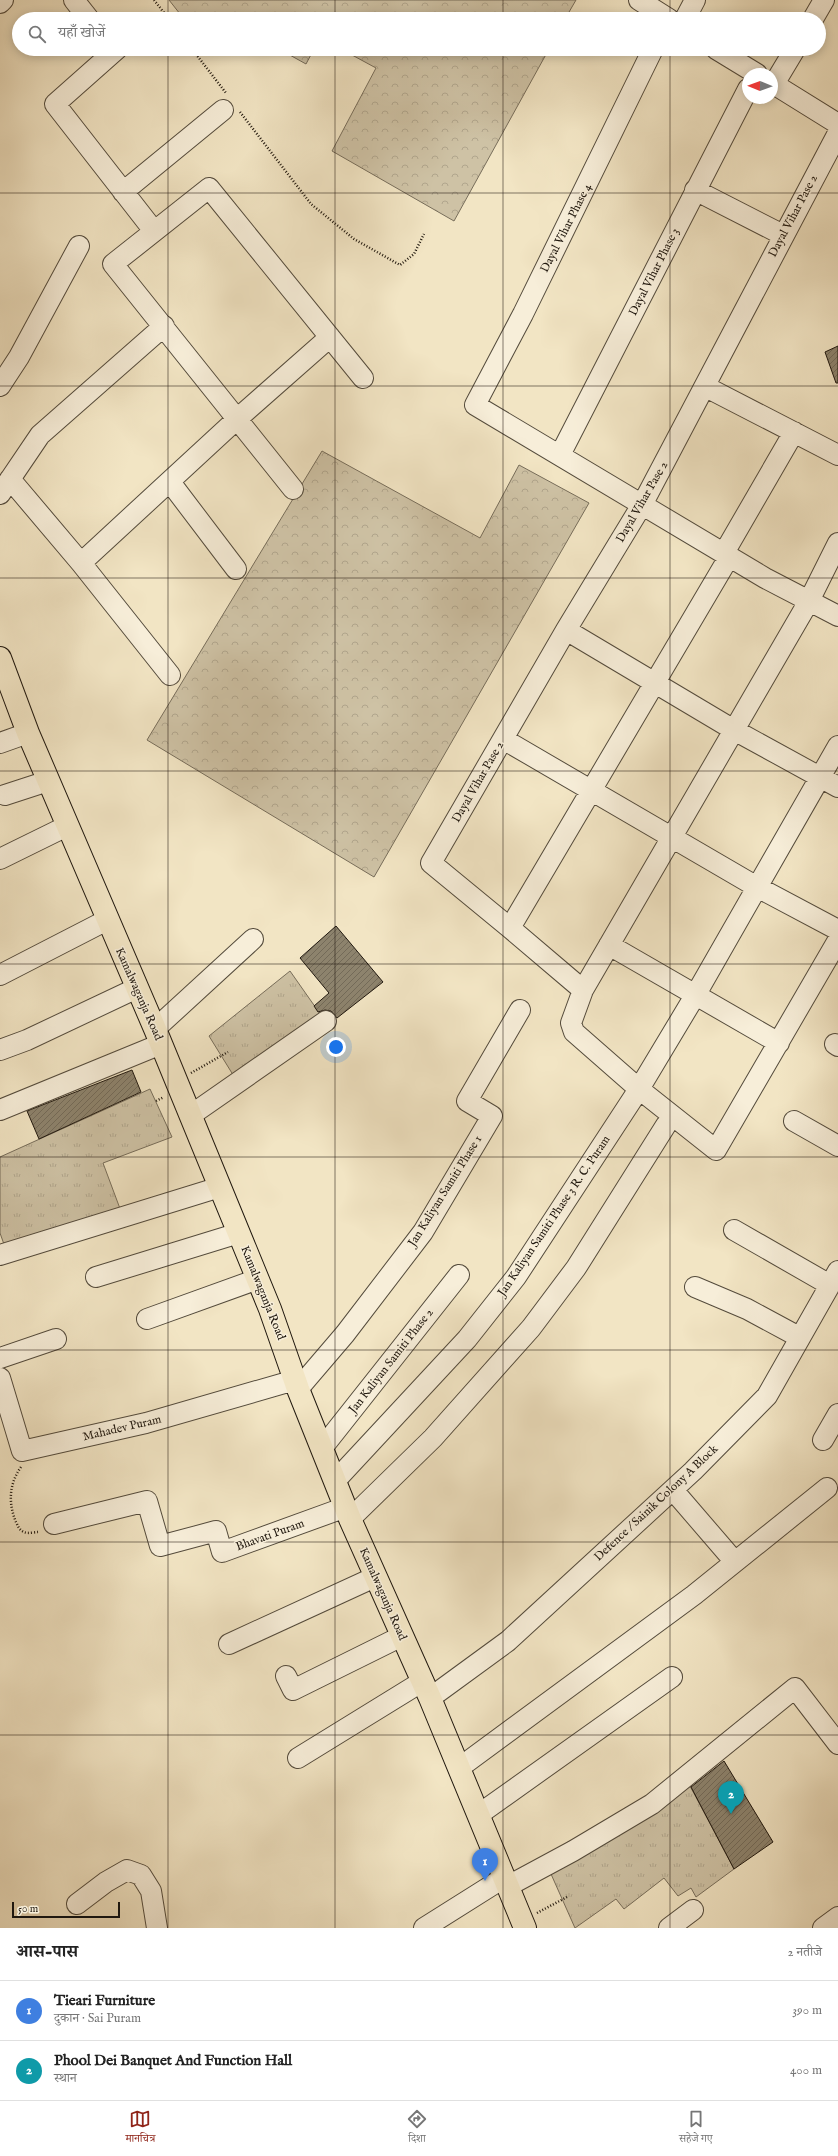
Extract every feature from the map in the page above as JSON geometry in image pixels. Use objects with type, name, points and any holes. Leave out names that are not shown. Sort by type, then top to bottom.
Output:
[{"type":"main road","name":"Kamalwaganja Road","points":[[0,658],[28,733],[177,1081],[258,1279],[297,1384],[348,1513],[375,1577],[426,1689],[524,1924]]},
{"type":"street","points":[[0,3],[3,0]]},
{"type":"street","points":[[74,0],[83,12]]},
{"type":"street","points":[[639,0],[658,12]]},
{"type":"street","points":[[689,12],[695,0]]},
{"type":"street","points":[[817,12],[824,0]]},
{"type":"street","points":[[107,56],[55,104],[154,231]]},
{"type":"street","name":"Dayal Vihar Phase 4","points":[[560,455],[475,405],[523,314],[650,56]]},
{"type":"street","points":[[727,56],[746,68]]},
{"type":"street","points":[[778,75],[790,56]]},
{"type":"street","points":[[778,86],[838,124]]},
{"type":"street","name":"Dayal Vihar Phase 3","points":[[560,455],[742,100]]},
{"type":"street","points":[[123,192],[230,106]]},
{"type":"street","name":"Dayal Vihar Pase 2","points":[[510,928],[431,864],[566,630],[643,504],[706,387],[783,235],[838,133]]},
{"type":"street","points":[[293,489],[113,264],[209,188],[363,378]]},
{"type":"street","points":[[695,190],[783,235]]},
{"type":"street","points":[[0,386],[19,357],[79,246]]},
{"type":"street","points":[[164,326],[40,434],[5,486],[81,564],[170,675]]},
{"type":"street","points":[[81,564],[237,419],[330,337]]},
{"type":"street","points":[[706,387],[838,455]]},
{"type":"street","points":[[583,990],[510,928],[655,682],[794,432]]},
{"type":"street","points":[[560,455],[726,555],[838,616]]},
{"type":"street","points":[[170,482],[236,569]]},
{"type":"street","points":[[838,543],[809,601],[583,990],[571,1023],[574,1032],[639,1089],[716,1150],[838,940]]},
{"type":"street","points":[[566,630],[734,730],[838,787]]},
{"type":"street","points":[[0,743],[28,733]]},
{"type":"street","points":[[503,739],[671,838],[757,887],[838,930]]},
{"type":"street","name":"Jan Kaliyan Samiti Phase 3 R. C. Puram","points":[[335,1481],[467,1339],[516,1277],[639,1089],[696,994],[838,746]]},
{"type":"street","points":[[5,795],[48,781]]},
{"type":"street","points":[[0,860],[67,826]]},
{"type":"street","points":[[0,975],[107,920]]},
{"type":"street","points":[[0,1110],[158,1036],[253,939]]},
{"type":"street","points":[[609,945],[779,1043]]},
{"type":"street","points":[[0,1050],[27,1040],[137,988]]},
{"type":"street","name":"Jan Kaliyan Samiti Phase 1","points":[[297,1384],[345,1334],[423,1232],[492,1116],[467,1101],[520,1010]]},
{"type":"street","points":[[190,1115],[326,1021]]},
{"type":"street","points":[[794,1121],[838,1146]]},
{"type":"street","points":[[348,1513],[433,1438],[531,1328],[576,1268],[666,1125]]},
{"type":"street","points":[[0,1255],[220,1188]]},
{"type":"street","points":[[734,1230],[834,1278]]},
{"type":"street","points":[[96,1277],[239,1233]]},
{"type":"street","name":"Jan Kaliyan Samiti Phase 2","points":[[323,1447],[459,1275]]},
{"type":"street","name":"Defence / Sainik Colony A Block","points":[[298,1758],[426,1689],[508,1641],[673,1490],[767,1396],[799,1337],[834,1278]]},
{"type":"street","points":[[147,1320],[258,1279]]},
{"type":"street","points":[[694,1287],[747,1309],[799,1337]]},
{"type":"street","points":[[0,1358],[56,1340]]},
{"type":"street","points":[[0,1378],[22,1451]]},
{"type":"street","name":"Mahadev Puram","points":[[22,1451],[146,1423],[297,1384]]},
{"type":"street","points":[[823,1440],[838,1414]]},
{"type":"street","points":[[459,1768],[694,1595],[827,1488]]},
{"type":"street","points":[[673,1490],[735,1562]]},
{"type":"street","name":"Bhavati Puram","points":[[54,1524],[147,1501],[160,1546],[216,1531],[222,1552],[348,1513]]},
{"type":"street","points":[[229,1644],[375,1577]]},
{"type":"street","points":[[286,1676],[294,1690],[402,1636]]},
{"type":"street","points":[[478,1815],[672,1678]]},
{"type":"street","points":[[424,1928],[506,1881],[573,1851],[652,1804],[795,1688],[838,1744]]},
{"type":"street","points":[[77,1904],[106,1882],[127,1870],[141,1874],[151,1891],[157,1928]]},
{"type":"street","points":[[669,1928],[693,1910]]},
{"type":"street","points":[[823,1928],[838,1917]]},
{"type":"path","points":[[154,0],[163,12]]},
{"type":"path","points":[[197,56],[230,106],[311,204],[354,239],[400,265],[414,254],[424,234]]},
{"type":"path","points":[[177,1081],[228,1052]]},
{"type":"path","points":[[22,1451],[24,1461],[15,1477],[11,1491],[14,1516],[20,1530],[25,1533],[41,1532],[54,1524]]},
{"type":"path","points":[[524,1924],[567,1897]]},
{"type":"green space","points":[[169,0],[576,0],[569,12],[178,12]]},
{"type":"green space","points":[[292,56],[310,56],[306,64]]},
{"type":"green space","points":[[354,56],[545,56],[454,221],[332,151],[376,68]]},
{"type":"green space","points":[[322,451],[480,538],[519,465],[589,503],[374,877],[147,740]]},
{"type":"green space","points":[[290,971],[323,1018],[235,1078],[209,1036]]},
{"type":"green space","points":[[150,1089],[172,1137],[103,1163],[122,1214],[6,1250],[0,1233],[0,1157]]},
{"type":"green space","points":[[690,1786],[734,1869],[696,1897],[691,1888],[678,1896],[664,1878],[624,1909],[616,1899],[575,1928],[551,1874]]},
{"type":"building","points":[[838,346],[838,383],[836,383],[825,352]]},
{"type":"building","points":[[336,926],[383,982],[337,1018],[331,1011],[325,1010],[318,1012],[314,1006],[329,993],[300,958]]},
{"type":"building","points":[[132,1070],[141,1092],[39,1139],[27,1111]]},
{"type":"building","points":[[724,1761],[773,1842],[734,1869],[691,1787]]},
{"type":"place","name":"Phool Dei Banquet And Function Hall","points":[[731,1814]]},
{"type":"place","name":"Tieari Furniture","points":[[485,1881]]}]
